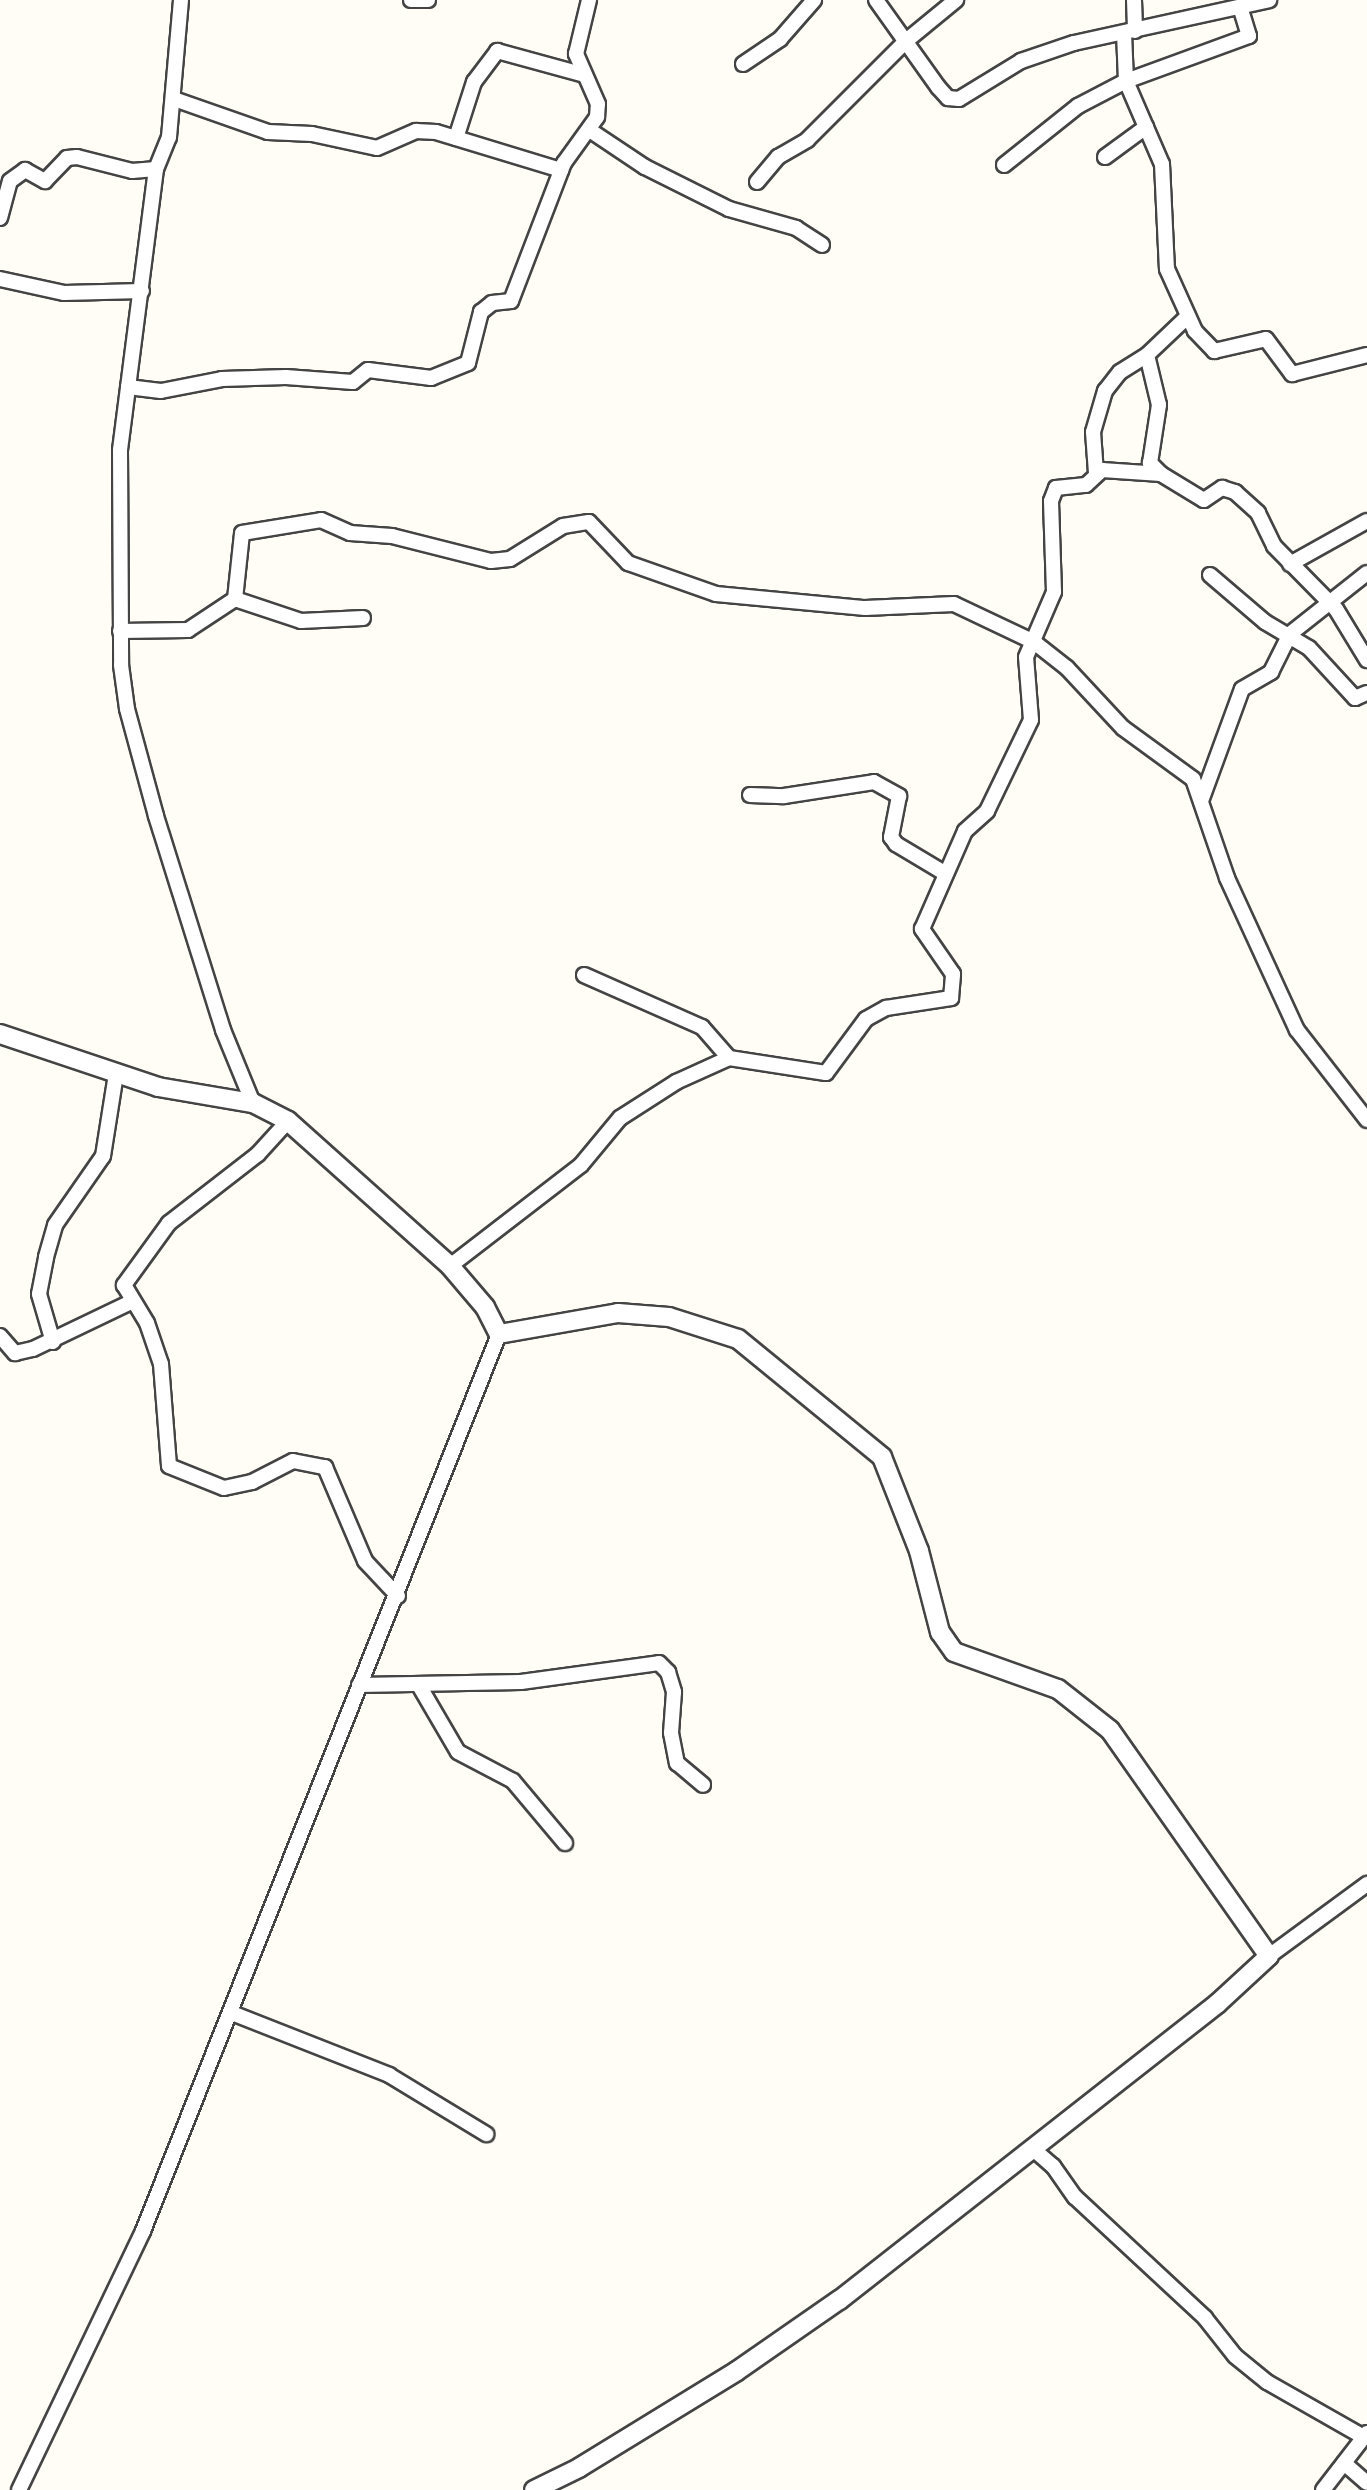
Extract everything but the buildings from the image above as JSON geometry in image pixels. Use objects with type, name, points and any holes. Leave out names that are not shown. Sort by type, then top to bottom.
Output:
[{"type":"street","points":[[181,0],[169,137],[156,169],[120,450],[120,631],[127,709],[140,762],[223,1030],[253,1103]]},
{"type":"street","points":[[411,0],[428,0]]},
{"type":"street","points":[[128,387],[161,391],[222,379],[286,377],[353,382],[368,370],[431,378],[460,369],[472,357],[481,312],[492,303],[511,301],[561,170],[591,131],[598,104],[585,75],[576,41],[588,1],[570,0]]},
{"type":"street","points":[[743,64],[780,39],[814,0]]},
{"type":"street","points":[[876,0],[948,98],[959,99],[1021,61],[1269,0]]},
{"type":"street","points":[[757,182],[778,157],[807,140],[906,41],[956,0]]},
{"type":"street","points":[[1134,0],[1126,81],[1162,164],[1167,269],[1187,317],[1214,351],[1266,339],[1292,374],[1367,355]]},
{"type":"street","points":[[1004,165],[1078,106],[1126,81],[1249,36],[1240,7]]},
{"type":"street","points":[[456,138],[474,82],[497,51],[585,75]]},
{"type":"street","points":[[174,99],[268,132],[312,134],[377,148],[416,131],[456,138],[561,170]]},
{"type":"street","points":[[1105,157],[1146,127]]},
{"type":"street","points":[[591,131],[645,167],[729,209],[796,228],[822,245]]},
{"type":"street","points":[[0,218],[10,181],[25,170],[45,181],[67,158],[77,157],[132,171],[156,169]]},
{"type":"street","points":[[0,279],[64,293],[142,291]]},
{"type":"street","points":[[450,1266],[581,1165],[620,1118],[641,1102],[729,1058],[826,1073],[866,1019],[898,1005],[951,998],[953,974],[922,929],[965,831],[987,811],[1031,720],[1026,657],[1054,592],[1051,501],[1056,488],[1086,485],[1096,473],[1093,432],[1105,391],[1120,372],[1147,355],[1187,317]]},
{"type":"street","points":[[1147,355],[1159,405],[1150,463],[1161,474],[1204,500],[1222,488],[1235,492],[1258,513],[1274,546],[1331,604],[1367,660]]},
{"type":"street","points":[[1096,473],[1161,474]]},
{"type":"street","points":[[235,599],[238,543],[248,529],[321,520],[350,533],[392,536],[491,561],[510,559],[563,526],[589,522],[628,563],[689,587],[854,608],[954,604],[1034,642],[1123,728],[1193,779],[1227,878],[1297,1030],[1367,1120]]},
{"type":"street","points":[[1290,564],[1367,521]]},
{"type":"street","points":[[1201,802],[1204,785],[1225,747],[1238,695],[1271,672],[1290,634],[1367,573]]},
{"type":"street","points":[[1210,575],[1265,622],[1290,634],[1355,698],[1367,693]]},
{"type":"street","points":[[120,631],[188,630],[235,599]]},
{"type":"street","points":[[235,599],[301,621],[363,618]]},
{"type":"street","points":[[750,795],[784,796],[874,782],[899,796],[891,837],[896,844],[946,874]]},
{"type":"street","points":[[584,975],[702,1027],[729,1058]]},
{"type":"street","points":[[0,1034],[158,1087],[253,1103],[288,1121],[450,1266],[485,1307],[499,1334],[398,1596],[359,1685],[232,2013],[143,2231],[19,2490]]},
{"type":"street","points":[[53,1342],[39,1294],[46,1257],[55,1225],[103,1156],[116,1074]]},
{"type":"street","points":[[288,1121],[258,1154],[169,1223],[124,1285],[147,1323],[161,1364],[169,1466],[224,1488],[252,1482],[293,1461],[325,1467],[365,1561],[398,1596]]},
{"type":"street","points":[[0,1336],[15,1353],[53,1342],[76,1325],[133,1301]]},
{"type":"street","points":[[499,1334],[618,1313],[669,1317],[738,1339],[882,1457],[919,1551],[940,1632],[954,1652],[1058,1689],[1110,1730],[1269,1956]]},
{"type":"street","points":[[359,1685],[420,1687],[521,1682],[659,1663],[668,1672],[674,1692],[671,1733],[677,1763],[703,1785]]},
{"type":"street","points":[[420,1687],[458,1752],[513,1781],[565,1843]]},
{"type":"street","points":[[534,2490],[579,2468],[737,2371],[839,2300],[1217,2004],[1269,1956],[1367,1884]]},
{"type":"street","points":[[232,2013],[389,2075],[486,2134]]},
{"type":"street","points":[[1032,2148],[1053,2166],[1075,2197],[1205,2318],[1235,2356],[1267,2382],[1366,2435],[1323,2490]]},
{"type":"street","points":[[1344,2463],[1367,2483]]}]
